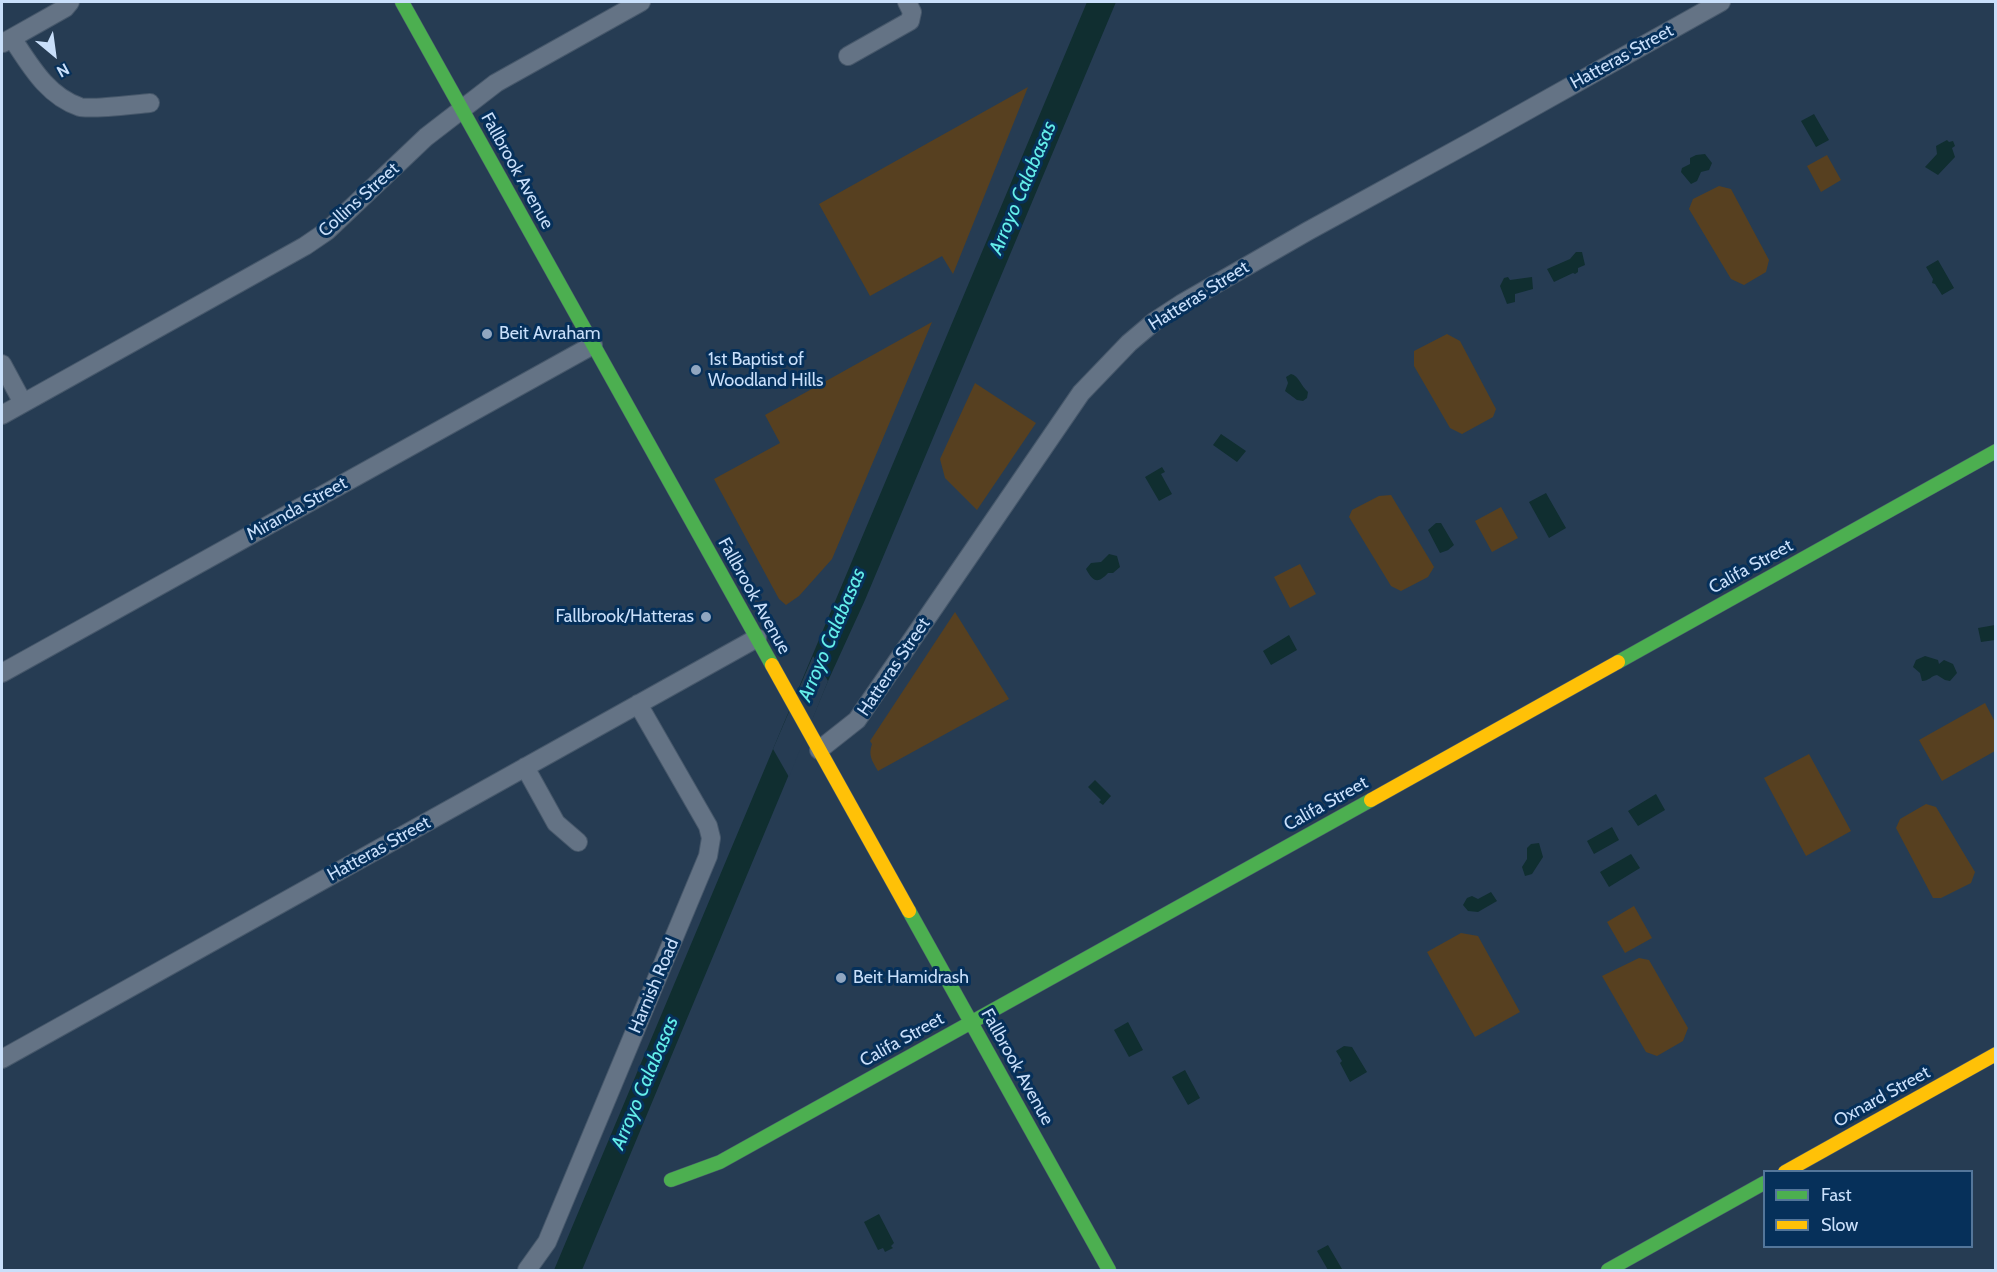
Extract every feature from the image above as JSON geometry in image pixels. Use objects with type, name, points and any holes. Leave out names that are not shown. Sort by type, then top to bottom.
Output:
[{"type":"street","points":[[70,2],[65,8],[7,41],[53,93],[81,107],[150,103]]},
{"type":"street","name":"Fallbrook Avenue","points":[[402,2],[1109,1270]]},
{"type":"street","name":"Collins Street","points":[[2,415],[320,236],[351,210],[426,137],[496,83],[641,2]]},
{"type":"street","points":[[848,56],[910,21],[912,12],[907,2]]},
{"type":"street","name":"Hatteras Street","points":[[819,750],[857,720],[1081,393],[1129,343],[1155,321],[1308,231],[1721,2]]},
{"type":"street","name":"Miranda Street","points":[[2,673],[593,345]]},
{"type":"street","points":[[2,364],[23,403]]},
{"type":"street","name":"Califa Street","points":[[671,1180],[720,1162],[1995,451]]},
{"type":"street","name":"Hatteras Street","points":[[2,1059],[757,639]]},
{"type":"street","name":"Harnish Road","points":[[527,1270],[547,1242],[708,856],[711,838],[708,826],[638,704]]},
{"type":"street","points":[[525,767],[556,823],[578,842]]},
{"type":"street","name":"Oxnard Street","points":[[1789,1170],[1995,1054]]},
{"type":"street","points":[[1608,1270],[1763,1184]]},
{"type":"shaded area","points":[[1028,87],[953,274],[942,256],[870,296],[819,204]]},
{"type":"shaded area","points":[[1827,155],[1841,180],[1821,192],[1807,166]]},
{"type":"shaded area","points":[[1719,186],[1731,189],[1769,260],[1766,272],[1744,285],[1731,279],[1689,209],[1693,199]]},
{"type":"shaded area","points":[[932,322],[832,559],[799,596],[786,605],[779,599],[714,479],[780,443],[765,415]]},
{"type":"shaded area","points":[[1447,334],[1460,341],[1496,409],[1493,417],[1462,434],[1450,428],[1414,366],[1414,351]]},
{"type":"shaded area","points":[[975,383],[1036,423],[977,510],[945,478],[940,459]]},
{"type":"shaded area","points":[[1391,495],[1434,567],[1428,577],[1401,591],[1391,586],[1349,517],[1352,510],[1379,496]]},
{"type":"shaded area","points":[[1501,507],[1518,538],[1492,552],[1475,521]]},
{"type":"shaded area","points":[[1300,564],[1316,594],[1290,608],[1274,577]]},
{"type":"shaded area","points":[[955,612],[1009,699],[878,771],[871,758],[872,744],[870,741]]},
{"type":"shaded area","points":[[1985,703],[1995,722],[1995,751],[1942,781],[1919,740]]},
{"type":"shaded area","points":[[1809,754],[1851,831],[1806,856],[1764,778]]},
{"type":"shaded area","points":[[1926,804],[1936,807],[1975,872],[1971,883],[1941,898],[1933,898],[1896,828],[1900,819]]},
{"type":"shaded area","points":[[1634,906],[1652,938],[1625,953],[1607,922]]},
{"type":"shaded area","points":[[1461,933],[1478,936],[1520,1012],[1475,1037],[1427,952]]},
{"type":"shaded area","points":[[1639,958],[1649,960],[1688,1028],[1683,1041],[1657,1056],[1646,1052],[1602,976]]},
{"type":"water","name":"Arroyo Calabasas","points":[[1087,2],[1116,2],[865,600],[828,681],[582,1270],[554,1270]]},
{"type":"water","points":[[1814,114],[1829,140],[1816,147],[1801,121]]},
{"type":"water","points":[[1947,140],[1953,141],[1955,146],[1952,148],[1955,157],[1938,175],[1925,167],[1937,154],[1936,146]]},
{"type":"water","points":[[1705,154],[1712,163],[1709,170],[1701,172],[1697,181],[1691,184],[1681,172],[1682,168],[1690,164],[1690,158]]},
{"type":"water","points":[[1576,252],[1582,252],[1585,265],[1578,268],[1575,274],[1554,282],[1547,269],[1570,259]]},
{"type":"water","points":[[1938,260],[1954,288],[1942,295],[1932,283],[1933,279],[1926,267]]},
{"type":"water","points":[[1508,277],[1510,280],[1532,277],[1533,289],[1515,294],[1515,302],[1507,304],[1500,286],[1504,278]]},
{"type":"water","points":[[1291,374],[1308,392],[1307,398],[1303,401],[1297,400],[1285,391],[1288,383],[1286,377]]},
{"type":"water","points":[[1221,434],[1246,451],[1237,462],[1213,445]]},
{"type":"water","points":[[1162,467],[1165,472],[1161,474],[1172,494],[1159,501],[1145,477]]},
{"type":"water","points":[[1546,493],[1566,528],[1549,538],[1529,502]]},
{"type":"water","points":[[1436,523],[1441,523],[1454,545],[1440,553],[1428,530]]},
{"type":"water","points":[[1109,554],[1117,556],[1120,567],[1101,579],[1093,579],[1086,569],[1091,563],[1101,562]]},
{"type":"water","points":[[1995,625],[1995,640],[1981,642],[1978,628]]},
{"type":"water","points":[[1289,635],[1297,650],[1271,665],[1263,651]]},
{"type":"water","points":[[1925,656],[1938,660],[1939,664],[1944,660],[1953,664],[1957,673],[1950,681],[1937,675],[1922,681],[1920,673],[1913,667],[1916,660]]},
{"type":"water","points":[[1095,780],[1111,796],[1103,805],[1088,787]]},
{"type":"water","points":[[1656,794],[1665,810],[1638,826],[1628,811]]},
{"type":"water","points":[[1612,827],[1619,840],[1594,854],[1587,841]]},
{"type":"water","points":[[1539,843],[1543,857],[1532,874],[1525,876],[1522,867],[1527,859],[1527,848],[1531,844]]},
{"type":"water","points":[[1631,854],[1640,868],[1609,887],[1600,872]]},
{"type":"water","points":[[1491,892],[1497,901],[1478,912],[1468,911],[1463,905],[1467,898],[1472,896],[1478,899]]},
{"type":"water","points":[[1128,1022],[1143,1050],[1129,1057],[1114,1030]]},
{"type":"water","points":[[1344,1046],[1352,1047],[1367,1072],[1350,1082],[1336,1051]]},
{"type":"water","points":[[1185,1070],[1200,1098],[1188,1105],[1172,1077]]},
{"type":"water","points":[[879,1214],[894,1243],[891,1246],[893,1248],[885,1252],[883,1248],[878,1250],[864,1222]]},
{"type":"water","points":[[1328,1245],[1342,1269],[1328,1270],[1317,1251]]},
{"type":"pier","points":[[813,656],[828,681],[789,777],[773,749]]},
{"type":"traffic: fast","points":[[402,2],[772,665]]},
{"type":"traffic: fast","points":[[1618,662],[1996,451]]},
{"type":"traffic: fast","points":[[671,1180],[720,1162],[1371,800]]},
{"type":"traffic: fast","points":[[909,911],[1109,1270]]},
{"type":"traffic: fast","points":[[1608,1270],[1763,1184]]},
{"type":"traffic: slow","points":[[1371,800],[1618,662]]},
{"type":"traffic: slow","points":[[772,665],[909,911]]},
{"type":"traffic: slow","points":[[1789,1170],[1996,1054]]},
{"type":"place","name":"Beit Avraham","points":[[487,334]]},
{"type":"place","name":"1st Baptist of Woodland Hills","points":[[696,370]]},
{"type":"place","name":"Fallbrook/Hatteras","points":[[706,617]]},
{"type":"place","name":"Beit Hamidrash","points":[[841,978]]}]
